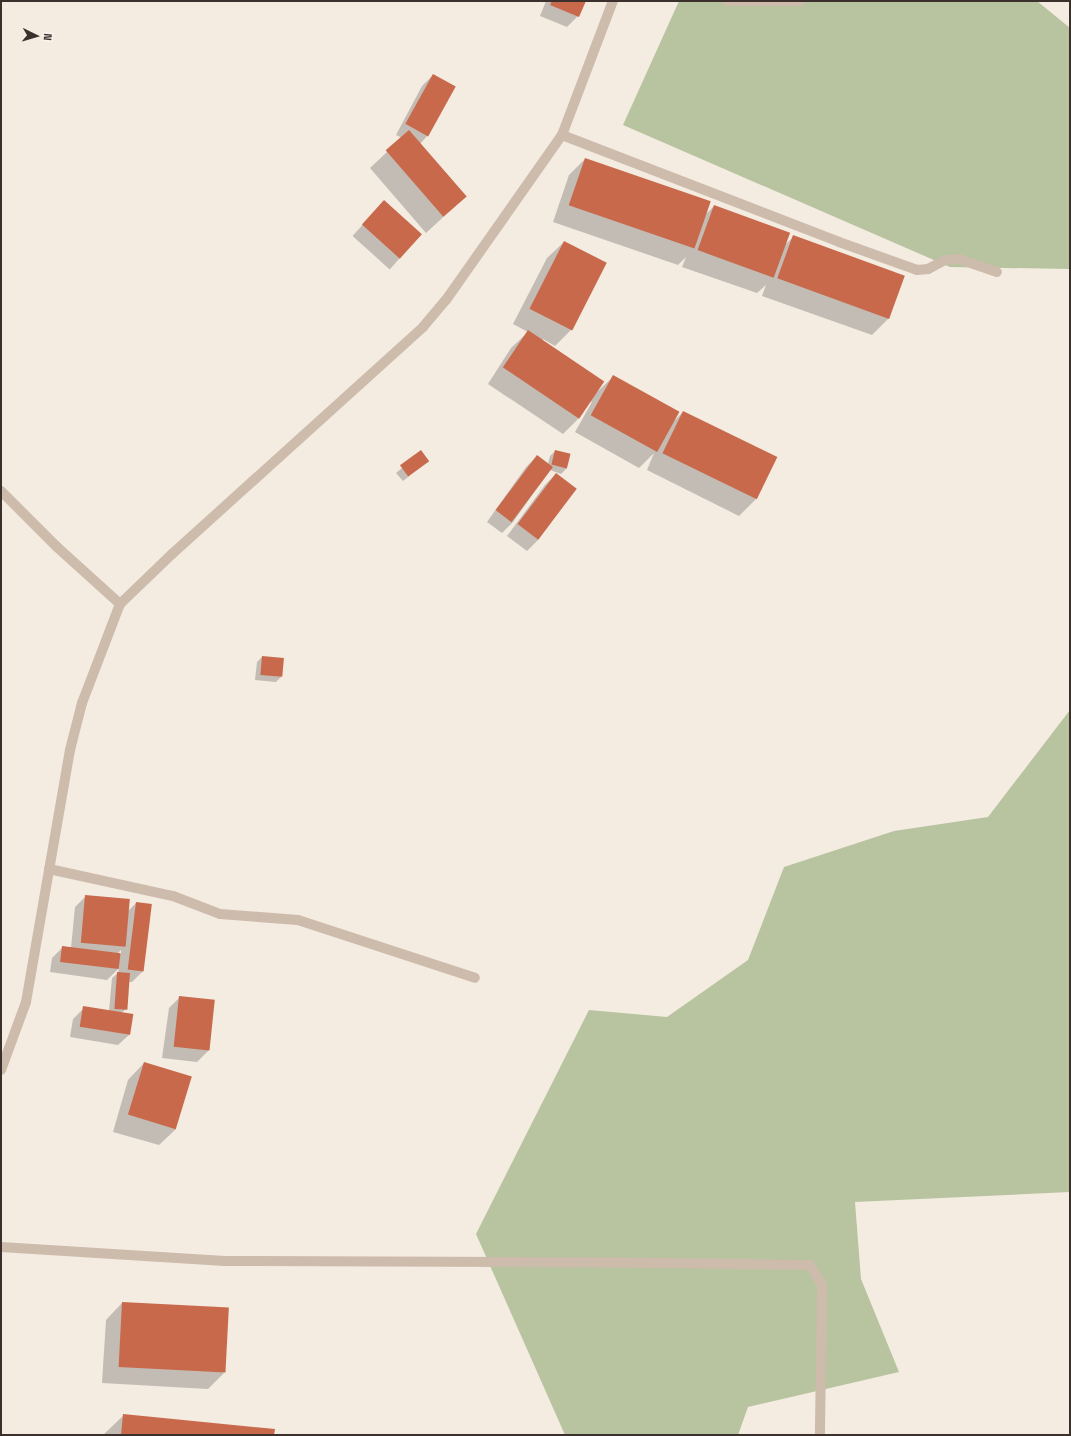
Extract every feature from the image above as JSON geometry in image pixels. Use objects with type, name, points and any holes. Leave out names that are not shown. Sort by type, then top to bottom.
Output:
[{"type":"street","points":[[1,1070],[26,1002],[70,750],[82,703],[120,604],[172,554],[423,327],[446,300],[562,134],[613,1]]},
{"type":"street","points":[[727,1],[800,1]]},
{"type":"street","points":[[562,134],[839,242],[917,270],[928,269],[945,260],[959,259],[997,272]]},
{"type":"street","points":[[1,491],[57,547],[120,604]]},
{"type":"street","points":[[49,869],[173,896],[220,914],[298,920],[475,978]]},
{"type":"street","points":[[1,1247],[225,1261],[574,1262],[810,1265],[822,1285],[820,1435]]},
{"type":"green space","points":[[679,1],[1037,1],[1070,28],[1070,269],[950,267],[623,125]]},
{"type":"green space","points":[[1070,710],[1070,1192],[855,1202],[861,1279],[899,1372],[748,1407],[738,1435],[565,1435],[476,1234],[589,1010],[667,1017],[748,960],[784,867],[894,831],[988,817]]},
{"type":"building","points":[[552,1],[586,1],[579,17],[550,5]]},
{"type":"building","points":[[433,74],[456,87],[428,136],[405,124]]},
{"type":"building","points":[[409,130],[467,196],[443,217],[386,150]]},
{"type":"building","points":[[585,158],[711,201],[694,249],[569,205]]},
{"type":"building","points":[[384,200],[422,234],[400,259],[362,225]]},
{"type":"building","points":[[714,205],[790,233],[774,278],[698,250]]},
{"type":"building","points":[[793,235],[905,276],[889,319],[777,278]]},
{"type":"building","points":[[564,241],[607,263],[572,331],[529,309]]},
{"type":"building","points":[[528,330],[604,381],[579,419],[503,367]]},
{"type":"building","points":[[613,375],[679,412],[657,452],[591,415]]},
{"type":"building","points":[[683,411],[777,457],[757,499],[662,453]]},
{"type":"building","points":[[421,450],[429,461],[408,477],[400,465]]},
{"type":"building","points":[[555,450],[571,454],[567,468],[551,465]]},
{"type":"building","points":[[537,455],[553,467],[511,522],[495,510]]},
{"type":"building","points":[[556,473],[577,489],[538,540],[517,524]]},
{"type":"building","points":[[262,656],[284,658],[282,677],[260,675]]},
{"type":"building","points":[[85,895],[130,899],[126,947],[81,943]]},
{"type":"building","points":[[136,902],[152,904],[144,971],[128,969]]},
{"type":"building","points":[[62,946],[121,953],[119,969],[60,962]]},
{"type":"building","points":[[117,972],[130,973],[127,1010],[114,1009]]},
{"type":"building","points":[[179,996],[215,1000],[209,1050],[174,1047]]},
{"type":"building","points":[[83,1006],[133,1014],[130,1035],[80,1027]]},
{"type":"building","points":[[144,1062],[192,1077],[176,1129],[128,1115]]},
{"type":"building","points":[[122,1302],[229,1308],[225,1373],[119,1367]]},
{"type":"building","points":[[123,1414],[275,1429],[274,1435],[121,1435]]}]
